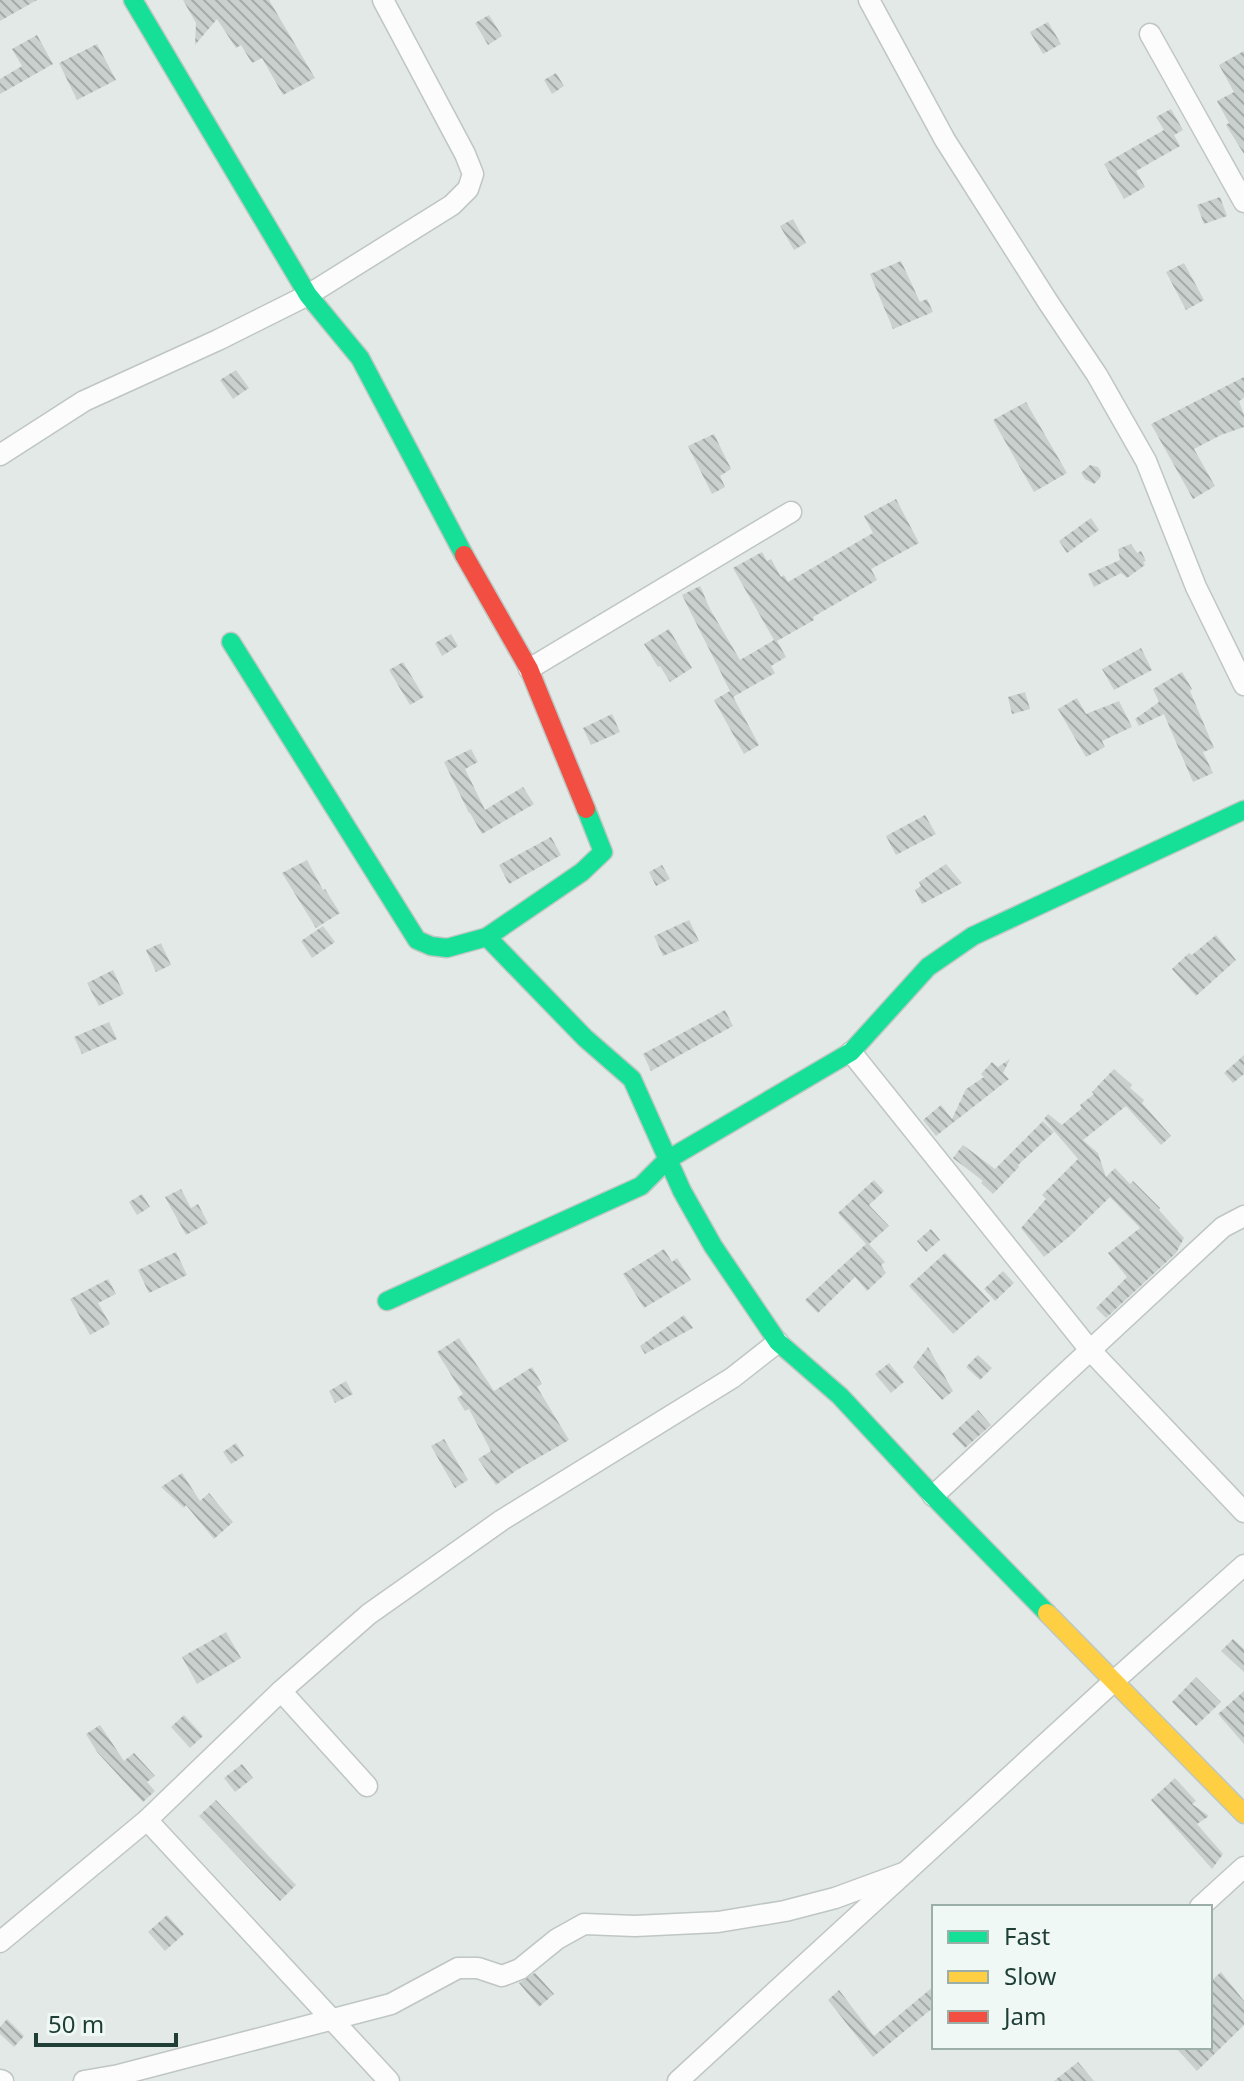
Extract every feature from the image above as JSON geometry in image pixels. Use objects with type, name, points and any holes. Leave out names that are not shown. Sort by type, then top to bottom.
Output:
[{"type":"street","points":[[133,0],[308,295],[360,358],[397,425],[452,534],[529,669],[603,852],[582,872],[487,937],[447,948],[417,940],[231,642]]},
{"type":"street","points":[[0,455],[84,401],[308,295],[452,205],[468,189],[473,174],[465,154],[383,0]]},
{"type":"street","points":[[869,0],[945,140],[1097,375],[1146,461],[1196,587],[1244,685]]},
{"type":"street","points":[[1150,34],[1244,202]]},
{"type":"street","points":[[529,669],[791,512]]},
{"type":"street","points":[[387,1301],[641,1186],[667,1160],[851,1052],[928,967],[973,936],[1244,810]]},
{"type":"street","points":[[487,937],[585,1038],[632,1079],[667,1160],[713,1246],[778,1342],[840,1396],[933,1496],[1244,1814]]},
{"type":"street","points":[[851,1052],[1090,1350],[1244,1512]]},
{"type":"street","points":[[933,1496],[1223,1227],[1244,1216]]},
{"type":"street","points":[[0,1942],[147,1820],[281,1691],[369,1614],[502,1520],[732,1378],[778,1342]]},
{"type":"street","points":[[678,2081],[1244,1565]]},
{"type":"street","points":[[281,1691],[367,1786]]},
{"type":"street","points":[[147,1820],[389,2081]]},
{"type":"street","points":[[1202,1905],[1244,1867]]},
{"type":"street","points":[[84,2081],[119,2075],[391,2004],[458,1968],[478,1968],[502,1976],[520,1969],[557,1939],[584,1924],[635,1926],[718,1922],[785,1911],[835,1898],[906,1872]]},
{"type":"building","points":[[0,0],[37,0],[0,21]]},
{"type":"building","points":[[183,0],[269,0],[315,78],[283,95],[262,58],[252,63],[241,45],[236,48],[217,19],[195,45],[196,23]]},
{"type":"building","points":[[489,15],[502,36],[488,45],[475,23]]},
{"type":"building","points":[[1048,22],[1061,44],[1043,54],[1030,32]]},
{"type":"building","points":[[37,35],[53,64],[0,94],[0,79],[22,66],[12,49]]},
{"type":"building","points":[[97,44],[116,80],[77,100],[59,63]]},
{"type":"building","points":[[1244,51],[1244,154],[1226,125],[1229,123],[1217,101],[1234,92],[1219,65]]},
{"type":"building","points":[[556,73],[564,86],[552,94],[544,80]]},
{"type":"building","points":[[1171,109],[1183,130],[1174,135],[1180,146],[1136,171],[1145,187],[1124,199],[1104,164],[1164,130],[1156,117]]},
{"type":"building","points":[[1220,197],[1227,216],[1204,224],[1197,205]]},
{"type":"building","points":[[793,219],[806,243],[794,250],[780,226]]},
{"type":"building","points":[[901,261],[920,302],[927,299],[933,312],[893,329],[870,274]]},
{"type":"building","points":[[1184,263],[1204,300],[1186,310],[1166,272]]},
{"type":"building","points":[[236,370],[249,388],[233,399],[220,380]]},
{"type":"building","points":[[1244,377],[1244,398],[1239,401],[1244,427],[1194,449],[1215,486],[1193,499],[1151,424]]},
{"type":"building","points":[[1026,402],[1067,473],[1034,492],[993,420]]},
{"type":"building","points":[[714,434],[731,469],[720,476],[725,487],[712,494],[688,446]]},
{"type":"building","points":[[1090,465],[1098,467],[1101,472],[1094,484],[1081,473]]},
{"type":"building","points":[[896,499],[919,543],[871,569],[877,580],[777,641],[786,657],[771,666],[775,673],[733,697],[682,595],[700,586],[740,660],[774,640],[733,568],[762,552],[788,582],[873,533],[864,516]]},
{"type":"building","points":[[1091,518],[1099,530],[1067,553],[1059,541]]},
{"type":"building","points":[[1131,544],[1137,553],[1141,551],[1145,565],[1127,578],[1121,573],[1094,587],[1088,574],[1120,560],[1118,549]]},
{"type":"building","points":[[669,629],[692,668],[670,682],[644,644]]},
{"type":"building","points":[[451,634],[458,646],[442,656],[435,643]]},
{"type":"building","points":[[1141,648],[1152,670],[1114,690],[1102,669]]},
{"type":"building","points":[[403,662],[424,697],[410,705],[389,670]]},
{"type":"building","points":[[1182,672],[1192,689],[1190,691],[1214,748],[1203,752],[1213,773],[1193,782],[1164,714],[1139,726],[1135,719],[1159,702],[1153,689]]},
{"type":"building","points":[[730,691],[759,745],[744,754],[714,700]]},
{"type":"building","points":[[1025,692],[1030,709],[1012,714],[1008,697]]},
{"type":"building","points":[[1077,698],[1086,714],[1119,701],[1132,727],[1102,741],[1105,747],[1086,757],[1058,709]]},
{"type":"building","points":[[612,714],[620,732],[591,745],[583,728]]},
{"type":"building","points":[[471,749],[478,762],[465,769],[485,810],[523,787],[534,804],[482,834],[444,762]]},
{"type":"building","points":[[925,815],[936,834],[896,855],[886,836]]},
{"type":"building","points":[[551,837],[561,855],[509,884],[499,865]]},
{"type":"building","points":[[307,860],[340,913],[316,928],[282,873]]},
{"type":"building","points":[[946,864],[962,883],[922,904],[915,890],[921,886],[919,882]]},
{"type":"building","points":[[662,865],[670,879],[656,886],[649,872]]},
{"type":"building","points":[[689,920],[699,941],[663,956],[654,936]]},
{"type":"building","points":[[323,926],[335,942],[312,958],[301,941]]},
{"type":"building","points":[[1216,935],[1236,960],[1196,996],[1172,969]]},
{"type":"building","points":[[161,943],[171,965],[156,972],[146,950]]},
{"type":"building","points":[[113,970],[124,994],[99,1006],[87,983]]},
{"type":"building","points":[[725,1010],[733,1026],[651,1071],[643,1054]]},
{"type":"building","points":[[109,1022],[117,1039],[82,1054],[74,1037]]},
{"type":"building","points":[[1244,1055],[1244,1074],[1233,1083],[1224,1073]]},
{"type":"building","points":[[1010,1059],[1003,1073],[1009,1079],[936,1136],[923,1120],[941,1105],[952,1119],[966,1089],[984,1077],[981,1074],[992,1062],[998,1067]]},
{"type":"building","points":[[1114,1069],[1132,1085],[1130,1088],[1144,1100],[1142,1103],[1171,1136],[1161,1145],[1126,1106],[1083,1140],[1098,1153],[1106,1177],[1115,1168],[1130,1184],[1133,1181],[1184,1238],[1176,1253],[1106,1318],[1096,1308],[1127,1277],[1108,1253],[1140,1228],[1110,1197],[1044,1257],[1021,1228],[1046,1199],[1042,1195],[1078,1159],[1044,1119],[1048,1114],[1062,1125],[1082,1108],[1080,1105],[1094,1094],[1092,1092]]},
{"type":"building","points":[[1043,1121],[1054,1132],[1018,1165],[993,1194],[981,1183],[983,1181],[953,1158],[963,1145],[995,1169]]},
{"type":"building","points":[[874,1180],[884,1191],[869,1205],[889,1226],[869,1244],[885,1262],[881,1265],[886,1273],[867,1291],[855,1277],[818,1313],[805,1300],[866,1244],[838,1213]]},
{"type":"building","points":[[181,1189],[191,1208],[198,1204],[208,1223],[186,1235],[165,1197]]},
{"type":"building","points":[[142,1194],[150,1207],[137,1215],[129,1202]]},
{"type":"building","points":[[931,1229],[940,1240],[926,1252],[917,1241]]},
{"type":"building","points":[[664,1249],[672,1262],[677,1258],[691,1280],[644,1308],[623,1274]]},
{"type":"building","points":[[176,1252],[187,1275],[149,1293],[138,1270]]},
{"type":"building","points":[[945,1253],[990,1301],[953,1334],[909,1286]]},
{"type":"building","points":[[1003,1271],[1014,1283],[995,1301],[984,1289]]},
{"type":"building","points":[[108,1279],[116,1294],[98,1303],[110,1324],[90,1335],[70,1299]]},
{"type":"building","points":[[684,1315],[693,1328],[645,1354],[640,1346]]},
{"type":"building","points":[[459,1338],[494,1391],[532,1367],[542,1384],[537,1387],[569,1440],[496,1485],[478,1459],[491,1451],[469,1409],[465,1411],[457,1398],[463,1394],[437,1352]]},
{"type":"building","points":[[928,1347],[953,1391],[942,1400],[913,1367]]},
{"type":"building","points":[[978,1355],[992,1368],[980,1380],[966,1367]]},
{"type":"building","points":[[889,1363],[904,1382],[891,1393],[875,1374]]},
{"type":"building","points":[[346,1381],[353,1394],[335,1403],[329,1391]]},
{"type":"building","points":[[978,1410],[991,1425],[965,1448],[952,1434]]},
{"type":"building","points":[[444,1439],[468,1480],[455,1488],[431,1446]]},
{"type":"building","points":[[236,1443],[244,1456],[231,1464],[223,1452]]},
{"type":"building","points":[[182,1473],[200,1501],[209,1493],[233,1522],[214,1539],[186,1505],[184,1508],[161,1487]]},
{"type":"building","points":[[226,1632],[241,1658],[197,1684],[182,1657]]},
{"type":"building","points":[[1233,1639],[1244,1649],[1244,1672],[1221,1651]]},
{"type":"building","points":[[1196,1677],[1221,1702],[1196,1726],[1172,1702]]},
{"type":"building","points":[[1244,1691],[1244,1744],[1218,1714]]},
{"type":"building","points":[[184,1715],[203,1736],[190,1748],[171,1727]]},
{"type":"building","points":[[100,1725],[124,1761],[134,1753],[155,1776],[147,1782],[155,1791],[143,1802],[97,1752],[86,1734]]},
{"type":"building","points":[[242,1764],[253,1778],[235,1792],[224,1778]]},
{"type":"building","points":[[1175,1778],[1196,1801],[1192,1804],[1209,1816],[1197,1824],[1223,1854],[1212,1869],[1151,1800]]},
{"type":"building","points":[[216,1800],[296,1885],[280,1901],[199,1816]]},
{"type":"building","points":[[167,1915],[184,1934],[165,1951],[148,1932]]},
{"type":"building","points":[[1221,1972],[1244,2001],[1244,2025],[1197,2071],[1177,2049],[1212,2049],[1212,1980]]},
{"type":"building","points":[[535,1973],[554,1994],[539,2007],[519,1983]]},
{"type":"building","points":[[932,1988],[932,2009],[873,2057],[828,2000],[839,1990],[874,2036]]},
{"type":"building","points":[[7,2019],[24,2036],[14,2047],[0,2034],[0,2027]]},
{"type":"building","points":[[1078,2062],[1094,2081],[1054,2081]]},
{"type":"traffic: fast","points":[[133,0],[308,295],[360,358],[464,555]]},
{"type":"traffic: fast","points":[[231,642],[417,940],[447,948],[487,937],[582,872],[603,852],[586,809]]},
{"type":"traffic: fast","points":[[387,1301],[641,1186],[667,1160],[851,1052],[928,967],[973,936],[1244,810]]},
{"type":"traffic: fast","points":[[487,937],[585,1038],[632,1079],[682,1191],[713,1246],[778,1342],[840,1396],[1047,1613]]},
{"type":"traffic: slow","points":[[1047,1613],[1244,1814]]},
{"type":"traffic: jam","points":[[464,555],[529,669],[586,809]]}]
